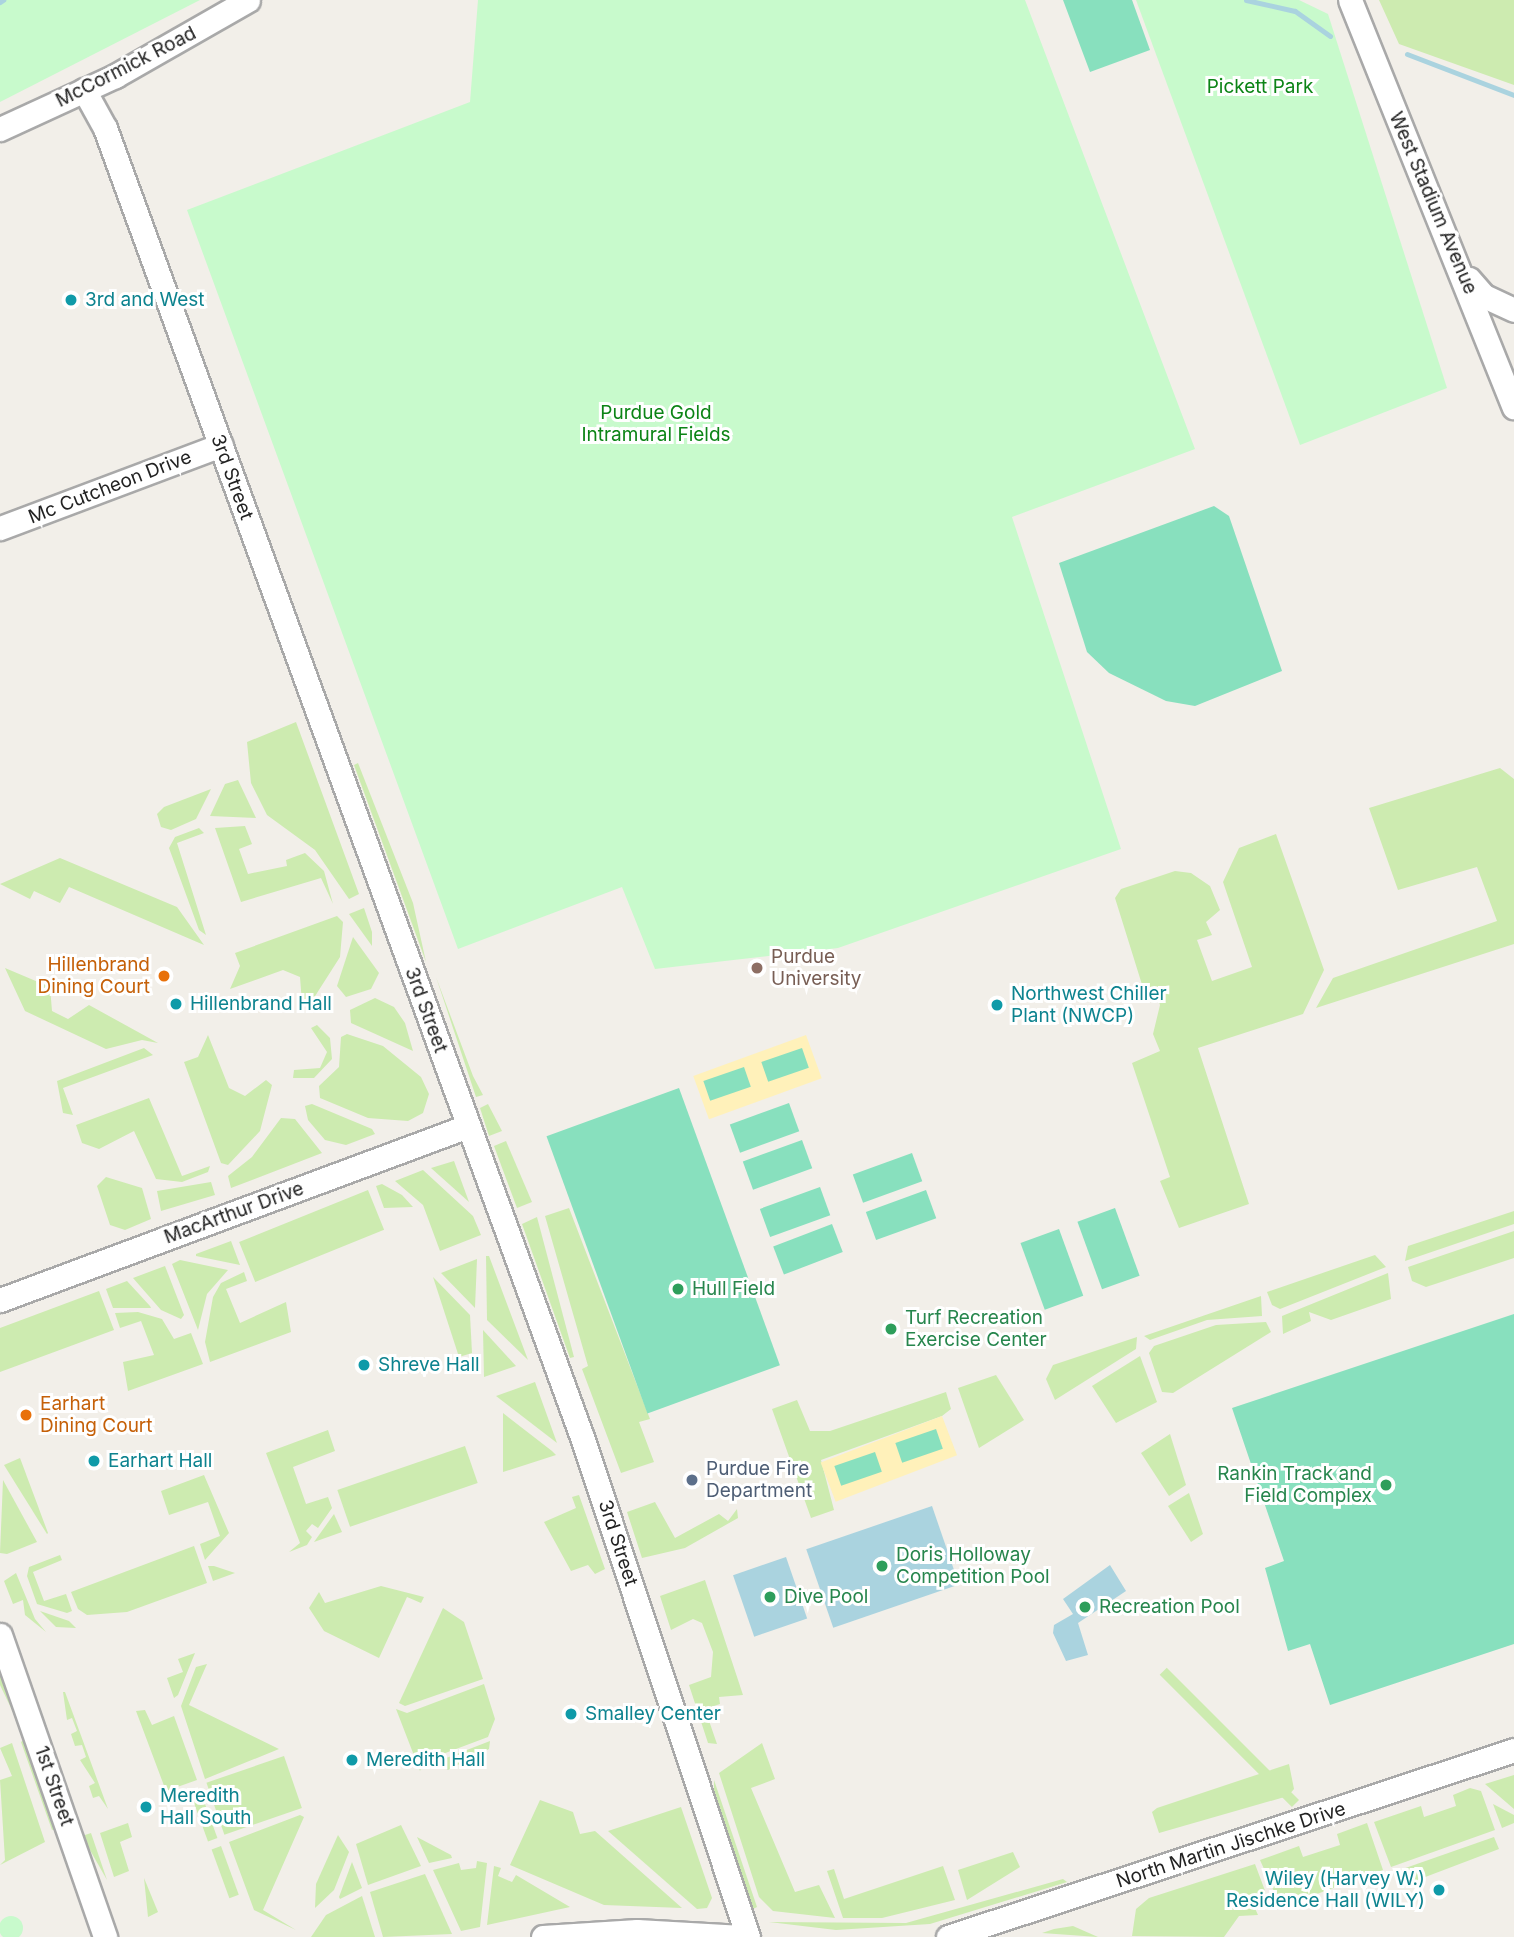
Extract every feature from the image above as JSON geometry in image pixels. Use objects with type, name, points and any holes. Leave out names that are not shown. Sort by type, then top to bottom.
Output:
[{"type":"street","name":"McCormick Road","points":[[0,129],[84,90],[248,0]]},
{"type":"street","name":"West Stadium Avenue","points":[[1350,0],[1461,269],[1504,348],[1514,407]]},
{"type":"street","name":"3rd Street","points":[[84,90],[104,128],[597,1478],[748,1937]]},
{"type":"street","points":[[1461,269],[1484,296],[1514,310]]},
{"type":"street","name":"Mc Cutcheon Drive","points":[[0,528],[221,445]]},
{"type":"street","name":"MacArthur Drive","points":[[0,1300],[468,1126]]},
{"type":"street","name":"1st Street","points":[[0,1635],[105,1937]]},
{"type":"street","name":"North Martin Jischke Drive","points":[[948,1937],[1514,1750]]},
{"type":"street","points":[[543,1937],[637,1931],[742,1937]]},
{"type":"green space","points":[[0,0],[200,0],[0,102]]},
{"type":"green space","name":"Purdue Gold Intramural Fields","points":[[478,0],[1025,0],[1195,449],[1012,517],[1121,849],[838,948],[655,969],[622,887],[458,949],[187,210],[470,102]]},
{"type":"green space","points":[[1063,0],[1132,0],[1150,50],[1090,72]]},
{"type":"green space","name":"Pickett Park","points":[[1136,0],[1299,0],[1328,14],[1447,388],[1300,445]]},
{"type":"green space","points":[[1379,0],[1514,0],[1514,85],[1399,44]]},
{"type":"green space","points":[[1214,506],[1229,516],[1282,671],[1195,706],[1166,701],[1109,673],[1087,652],[1059,563]]},
{"type":"green space","points":[[296,722],[359,894],[349,899],[315,850],[267,815],[251,783],[247,742]]},
{"type":"green space","points":[[358,763],[413,903],[426,962],[354,765]]},
{"type":"green space","points":[[1500,768],[1514,779],[1514,944],[1316,1008],[1333,978],[1497,921],[1477,867],[1398,890],[1369,808]]},
{"type":"green space","points":[[238,780],[256,818],[210,816],[225,784]]},
{"type":"green space","points":[[211,789],[196,819],[171,830],[161,827],[157,814],[164,807]]},
{"type":"green space","points":[[245,826],[252,844],[239,849],[248,874],[287,866],[286,860],[305,853],[324,871],[333,904],[321,878],[241,902],[215,828]]},
{"type":"green space","points":[[199,828],[204,833],[177,843],[206,935],[199,930],[169,848],[175,837]]},
{"type":"green space","points":[[1276,834],[1324,970],[1303,1014],[1198,1048],[1249,1204],[1179,1228],[1160,1181],[1170,1177],[1132,1063],[1160,1051],[1153,1034],[1160,1005],[1154,987],[1144,991],[1115,898],[1121,889],[1175,871],[1191,873],[1210,886],[1220,910],[1206,922],[1212,935],[1197,940],[1212,981],[1252,967],[1223,882],[1239,848]]},
{"type":"green space","points":[[60,858],[177,907],[204,945],[69,887],[60,903],[34,891],[30,899],[0,884]]},
{"type":"green space","points":[[364,908],[372,932],[372,946],[349,914]]},
{"type":"green space","points":[[337,916],[343,922],[340,957],[310,1004],[302,1003],[300,977],[283,970],[230,989],[240,966],[235,953]]},
{"type":"green space","points":[[353,937],[379,973],[371,989],[346,997],[337,986]]},
{"type":"green space","points":[[5,968],[50,987],[52,1011],[68,1019],[89,1005],[158,1043],[142,1040],[106,1049],[25,1011]]},
{"type":"green space","points":[[436,977],[473,1076],[483,1095],[476,1097]]},
{"type":"green space","points":[[375,998],[394,1007],[405,1023],[413,1051],[351,1023],[350,1010]]},
{"type":"green space","points":[[317,1025],[330,1038],[332,1059],[314,1078],[293,1078],[294,1070],[320,1068],[327,1052],[311,1028]]},
{"type":"green space","points":[[347,1034],[383,1046],[421,1077],[429,1094],[423,1113],[408,1121],[368,1118],[320,1098],[319,1086],[339,1067],[341,1037]]},
{"type":"green space","points":[[208,1035],[229,1088],[245,1096],[266,1080],[272,1085],[260,1131],[228,1165],[221,1163],[184,1062],[198,1057]]},
{"type":"green space","points":[[144,1048],[153,1055],[63,1088],[73,1115],[63,1113],[57,1081]]},
{"type":"green space","points":[[802,1048],[809,1068],[768,1082],[761,1062]]},
{"type":"green space","points":[[744,1067],[751,1087],[710,1101],[703,1081]]},
{"type":"green space","name":"Hull Field","points":[[679,1088],[780,1365],[647,1413],[547,1136]]},
{"type":"green space","points":[[149,1098],[182,1176],[210,1166],[208,1172],[182,1182],[156,1179],[134,1131],[99,1149],[82,1143],[76,1125]]},
{"type":"green space","points":[[789,1103],[799,1131],[740,1153],[730,1125]]},
{"type":"green space","points":[[312,1104],[372,1129],[375,1134],[346,1145],[325,1140],[308,1120],[305,1106]]},
{"type":"green space","points":[[488,1104],[502,1131],[489,1136],[480,1108]]},
{"type":"green space","points":[[281,1118],[295,1119],[322,1153],[231,1188],[228,1176],[252,1157]]},
{"type":"green space","points":[[802,1140],[812,1168],[753,1190],[743,1162]]},
{"type":"green space","points":[[506,1141],[532,1202],[517,1208],[494,1146]]},
{"type":"green space","points":[[912,1153],[922,1181],[863,1203],[853,1175]]},
{"type":"green space","points":[[454,1161],[469,1202],[431,1168]]},
{"type":"green space","points":[[423,1170],[473,1216],[481,1235],[440,1251],[423,1205],[395,1181]]},
{"type":"green space","points":[[106,1177],[142,1188],[151,1219],[125,1230],[110,1225],[97,1186]]},
{"type":"green space","points":[[211,1182],[215,1195],[161,1211],[157,1191]]},
{"type":"green space","points":[[382,1184],[402,1195],[413,1207],[384,1208],[376,1186]]},
{"type":"green space","points":[[820,1187],[830,1215],[770,1237],[760,1209]]},
{"type":"green space","points":[[368,1190],[384,1230],[255,1282],[239,1242]]},
{"type":"green space","points":[[926,1190],[936,1218],[876,1240],[866,1212]]},
{"type":"green space","points":[[569,1208],[650,1419],[639,1422],[654,1462],[621,1473],[582,1369],[588,1366],[545,1216]]},
{"type":"green space","points":[[1115,1208],[1140,1276],[1102,1289],[1077,1222]]},
{"type":"green space","points":[[1514,1211],[1514,1224],[1405,1261],[1408,1246]]},
{"type":"green space","points":[[537,1217],[574,1357],[570,1358],[522,1224]]},
{"type":"green space","points":[[832,1224],[843,1252],[784,1275],[773,1247]]},
{"type":"green space","points":[[1059,1229],[1083,1296],[1045,1310],[1020,1243]]},
{"type":"green space","points":[[1514,1231],[1514,1258],[1426,1287],[1412,1281],[1408,1267]]},
{"type":"green space","points":[[231,1241],[240,1265],[196,1256],[196,1254]]},
{"type":"green space","points":[[1375,1255],[1386,1267],[1280,1309],[1272,1305],[1267,1292]]},
{"type":"green space","points":[[486,1256],[489,1256],[528,1360],[487,1320]]},
{"type":"green space","points":[[477,1259],[475,1308],[441,1273]]},
{"type":"green space","points":[[180,1260],[228,1270],[207,1294],[198,1330],[172,1264]]},
{"type":"green space","points":[[165,1266],[184,1315],[181,1319],[161,1310],[133,1278]]},
{"type":"green space","points":[[244,1272],[247,1281],[226,1289],[240,1323],[286,1302],[291,1332],[210,1362],[205,1342],[213,1297],[221,1283]]},
{"type":"green space","points":[[1388,1273],[1391,1299],[1331,1320],[1309,1312],[1311,1321],[1283,1334],[1282,1316]]},
{"type":"green space","points":[[433,1277],[470,1315],[472,1353],[459,1357]]},
{"type":"green space","points":[[127,1281],[151,1308],[113,1308],[106,1289]]},
{"type":"green space","points":[[99,1291],[114,1330],[0,1372],[0,1328]]},
{"type":"green space","points":[[1261,1296],[1262,1316],[1207,1320],[1150,1340],[1144,1336]]},
{"type":"green space","points":[[138,1312],[162,1319],[174,1339],[191,1333],[203,1364],[128,1391],[123,1362],[154,1355],[141,1321],[120,1328],[115,1313]]},
{"type":"green space","name":"Rankin Track and Field Complex","points":[[1514,1314],[1514,1644],[1330,1705],[1310,1644],[1288,1651],[1265,1568],[1284,1561],[1232,1408]]},
{"type":"green space","points":[[1266,1322],[1271,1332],[1173,1393],[1162,1392],[1149,1353],[1154,1346],[1216,1325]]},
{"type":"green space","points":[[483,1330],[516,1366],[484,1377]]},
{"type":"green space","points":[[1137,1337],[1136,1349],[1055,1400],[1046,1379],[1053,1365]]},
{"type":"green space","points":[[1140,1356],[1157,1402],[1116,1423],[1092,1386]]},
{"type":"green space","points":[[996,1375],[1024,1420],[979,1448],[958,1388]]},
{"type":"green space","points":[[535,1382],[557,1443],[496,1396]]},
{"type":"green space","points":[[946,1392],[951,1409],[942,1416],[821,1460],[834,1510],[811,1518],[772,1409],[797,1400],[810,1431],[830,1431]]},
{"type":"green space","points":[[503,1413],[552,1451],[556,1455],[503,1472]]},
{"type":"green space","points":[[936,1429],[943,1449],[902,1463],[895,1443]]},
{"type":"green space","points":[[328,1430],[335,1451],[293,1467],[306,1504],[328,1497],[332,1508],[318,1528],[312,1524],[306,1531],[312,1537],[307,1545],[289,1552],[300,1543],[266,1453]]},
{"type":"green space","points":[[1170,1434],[1186,1485],[1169,1496],[1141,1453]]},
{"type":"green space","points":[[465,1446],[478,1483],[350,1527],[337,1490]]},
{"type":"green space","points":[[875,1452],[882,1472],[841,1486],[834,1466]]},
{"type":"green space","points":[[20,1458],[48,1533],[47,1534],[4,1465]]},
{"type":"green space","points":[[204,1475],[229,1533],[205,1560],[200,1544],[220,1536],[208,1502],[169,1515],[161,1491]]},
{"type":"green space","points":[[3,1480],[37,1542],[7,1554],[0,1553]]},
{"type":"green space","points":[[1189,1493],[1203,1534],[1191,1542],[1168,1506]]},
{"type":"green space","points":[[579,1495],[605,1569],[595,1574],[588,1565],[571,1571],[544,1522],[576,1508],[572,1497]]},
{"type":"green space","points":[[655,1502],[675,1538],[719,1514],[728,1521],[737,1509],[738,1518],[685,1548],[642,1558],[627,1512]]},
{"type":"green space","points":[[334,1514],[342,1532],[314,1542]]},
{"type":"green space","points":[[194,1546],[207,1583],[127,1612],[87,1615],[78,1609],[71,1592]]},
{"type":"green space","points":[[60,1555],[62,1560],[33,1572],[44,1601],[66,1594],[72,1611],[67,1613],[37,1604],[27,1576],[29,1567]]},
{"type":"green space","points":[[208,1566],[214,1566],[235,1573],[213,1581]]},
{"type":"green space","points":[[16,1573],[35,1619],[46,1632],[25,1615],[23,1600],[13,1604],[4,1581]]},
{"type":"green space","points":[[705,1580],[743,1695],[719,1697],[720,1704],[705,1709],[717,1744],[708,1743],[689,1685],[711,1677],[713,1652],[702,1623],[693,1619],[671,1630],[660,1596]]},
{"type":"green space","points":[[381,1586],[424,1597],[421,1603],[407,1597],[379,1658],[324,1631],[309,1608],[319,1592],[325,1603]]},
{"type":"green space","points":[[443,1608],[464,1622],[483,1679],[405,1706],[399,1703]]},
{"type":"green space","points":[[40,1611],[69,1621],[76,1628],[56,1627]]},
{"type":"green space","points":[[195,1653],[178,1695],[174,1698],[167,1678],[183,1672],[178,1659]]},
{"type":"green space","points":[[207,1664],[189,1705],[279,1749],[205,1779],[181,1706],[196,1667]]},
{"type":"green space","points":[[1167,1668],[1299,1800],[1292,1807],[1160,1675]]},
{"type":"green space","points":[[0,1671],[22,1731],[0,1685]]},
{"type":"green space","points":[[484,1684],[495,1719],[488,1737],[424,1761],[420,1771],[396,1709],[407,1713]]},
{"type":"green space","points":[[63,1692],[108,1809],[99,1796],[93,1798],[89,1786],[95,1783],[80,1760],[86,1757],[82,1745],[75,1746],[71,1734],[77,1731],[72,1718],[67,1720]]},
{"type":"green space","points":[[145,1710],[152,1725],[174,1716],[197,1780],[166,1791],[136,1711]]},
{"type":"green space","points":[[25,1739],[55,1829],[52,1830],[21,1742]]},
{"type":"green space","points":[[490,1741],[489,1749],[448,1770],[436,1762]]},
{"type":"green space","points":[[12,1743],[45,1842],[0,1865],[5,1860],[0,1780],[12,1776],[0,1748]]},
{"type":"green space","points":[[762,1743],[775,1779],[751,1788],[795,1892],[819,1885],[835,1918],[773,1911],[759,1897],[719,1773]]},
{"type":"green space","points":[[284,1756],[302,1808],[224,1835],[206,1783]]},
{"type":"green space","points":[[1289,1764],[1294,1789],[1288,1796],[1159,1833],[1152,1812],[1157,1808]]},
{"type":"green space","points":[[1514,1775],[1514,1809],[1485,1784]]},
{"type":"green space","points":[[714,1780],[757,1907],[753,1909],[714,1790]]},
{"type":"green space","points":[[1470,1788],[1481,1791],[1495,1830],[1391,1867],[1374,1822],[1421,1806],[1424,1817],[1456,1806],[1453,1795]]},
{"type":"green space","points":[[201,1793],[217,1838],[208,1842],[192,1796]]},
{"type":"green space","points":[[540,1800],[573,1812],[580,1834],[595,1831],[682,1908],[604,1905],[510,1865]]},
{"type":"green space","points":[[1493,1804],[1514,1815],[1514,1823],[1502,1828]]},
{"type":"green space","points":[[681,1807],[712,1898],[707,1908],[697,1909],[608,1831]]},
{"type":"green space","points":[[300,1815],[304,1817],[263,1910],[296,1930],[254,1910],[229,1842]]},
{"type":"green space","points":[[128,1823],[132,1837],[120,1842],[129,1871],[114,1877],[100,1833]]},
{"type":"green space","points":[[1367,1823],[1383,1870],[1281,1907],[1260,1860],[1299,1846],[1303,1857],[1340,1845],[1337,1834]]},
{"type":"green space","points":[[401,1825],[421,1866],[368,1885],[356,1844]]},
{"type":"green space","points":[[91,1833],[107,1880],[82,1836]]},
{"type":"green space","points":[[338,1835],[349,1852],[334,1890],[315,1908],[316,1884]]},
{"type":"green space","points":[[417,1837],[451,1855],[452,1858],[429,1863]]},
{"type":"green space","points":[[1494,1837],[1499,1849],[1399,1887],[1394,1872]]},
{"type":"green space","points":[[221,1846],[239,1895],[229,1898],[212,1849]]},
{"type":"green space","points":[[1013,1852],[1020,1867],[967,1900],[958,1870]]},
{"type":"green space","points":[[477,1861],[487,1863],[480,1927],[461,1931],[433,1870],[459,1863],[461,1870],[476,1868]]},
{"type":"green space","points":[[352,1862],[362,1888],[340,1899],[339,1897]]},
{"type":"green space","points":[[1255,1864],[1267,1896],[1254,1906],[1258,1915],[1239,1916],[1224,1937],[1132,1936],[1136,1909],[1149,1898]]},
{"type":"green space","points":[[494,1866],[501,1868],[498,1876],[512,1882],[516,1875],[570,1907],[487,1925]]},
{"type":"green space","points":[[943,1866],[955,1900],[882,1918],[843,1918],[827,1871],[834,1869],[844,1899]]},
{"type":"green space","points":[[425,1874],[452,1934],[383,1937],[370,1892]]},
{"type":"green space","points":[[144,1878],[158,1912],[148,1917]]},
{"type":"green space","points":[[1063,1879],[1067,1882],[930,1924],[836,1930],[769,1922],[906,1923]]},
{"type":"green space","points":[[362,1896],[375,1937],[311,1937],[326,1915]]},
{"type":"green space","points":[[11,1916],[22,1923],[23,1928],[16,1939],[11,1940],[0,1933],[-1,1928],[6,1917]]},
{"type":"green space","points":[[1073,1926],[1098,1937],[1042,1933],[1054,1929]]},
{"type":"sand","points":[[806,1035],[822,1078],[709,1119],[693,1076]]},
{"type":"sand","points":[[942,1416],[957,1455],[836,1502],[821,1463]]},
{"type":"water","name":"Doris Holloway Competition Pool","points":[[932,1506],[959,1584],[833,1628],[806,1549]]},
{"type":"water","name":"Dive Pool","points":[[786,1557],[807,1618],[754,1637],[733,1575]]},
{"type":"water","name":"Recreation Pool","points":[[1110,1565],[1126,1591],[1078,1623],[1088,1655],[1066,1661],[1053,1633],[1054,1625],[1073,1614],[1063,1599]]},
{"type":"waterway","points":[[1246,0],[1295,11],[1330,36]]},
{"type":"waterway","points":[[1407,54],[1514,95]]},
{"type":"place","name":"3rd and West","points":[[71,300]]},
{"type":"place","name":"Purdue University","points":[[757,968]]},
{"type":"place","name":"Hillenbrand Dining Court","points":[[164,976]]},
{"type":"place","name":"Hillenbrand Hall","points":[[176,1004]]},
{"type":"place","name":"Northwest Chiller Plant (NWCP)","points":[[997,1005]]},
{"type":"place","name":"Hull Field","points":[[678,1289]]},
{"type":"place","name":"Turf Recreation Exercise Center","points":[[891,1329]]},
{"type":"place","name":"Shreve Hall","points":[[364,1365]]},
{"type":"place","name":"Earhart Dining Court","points":[[26,1415]]},
{"type":"place","name":"Earhart Hall","points":[[94,1461]]},
{"type":"place","name":"Purdue Fire Department","points":[[692,1480]]},
{"type":"place","name":"Rankin Track and Field Complex","points":[[1386,1485]]},
{"type":"place","name":"Doris Holloway Competition Pool","points":[[882,1566]]},
{"type":"place","name":"Dive Pool","points":[[770,1597]]},
{"type":"place","name":"Recreation Pool","points":[[1085,1607]]},
{"type":"place","name":"Smalley Center","points":[[571,1714]]},
{"type":"place","name":"Meredith Hall","points":[[352,1760]]},
{"type":"place","name":"Meredith Hall South","points":[[146,1807]]},
{"type":"place","name":"Wiley (Harvey W.) Residence Hall (WILY)","points":[[1439,1890]]}]
